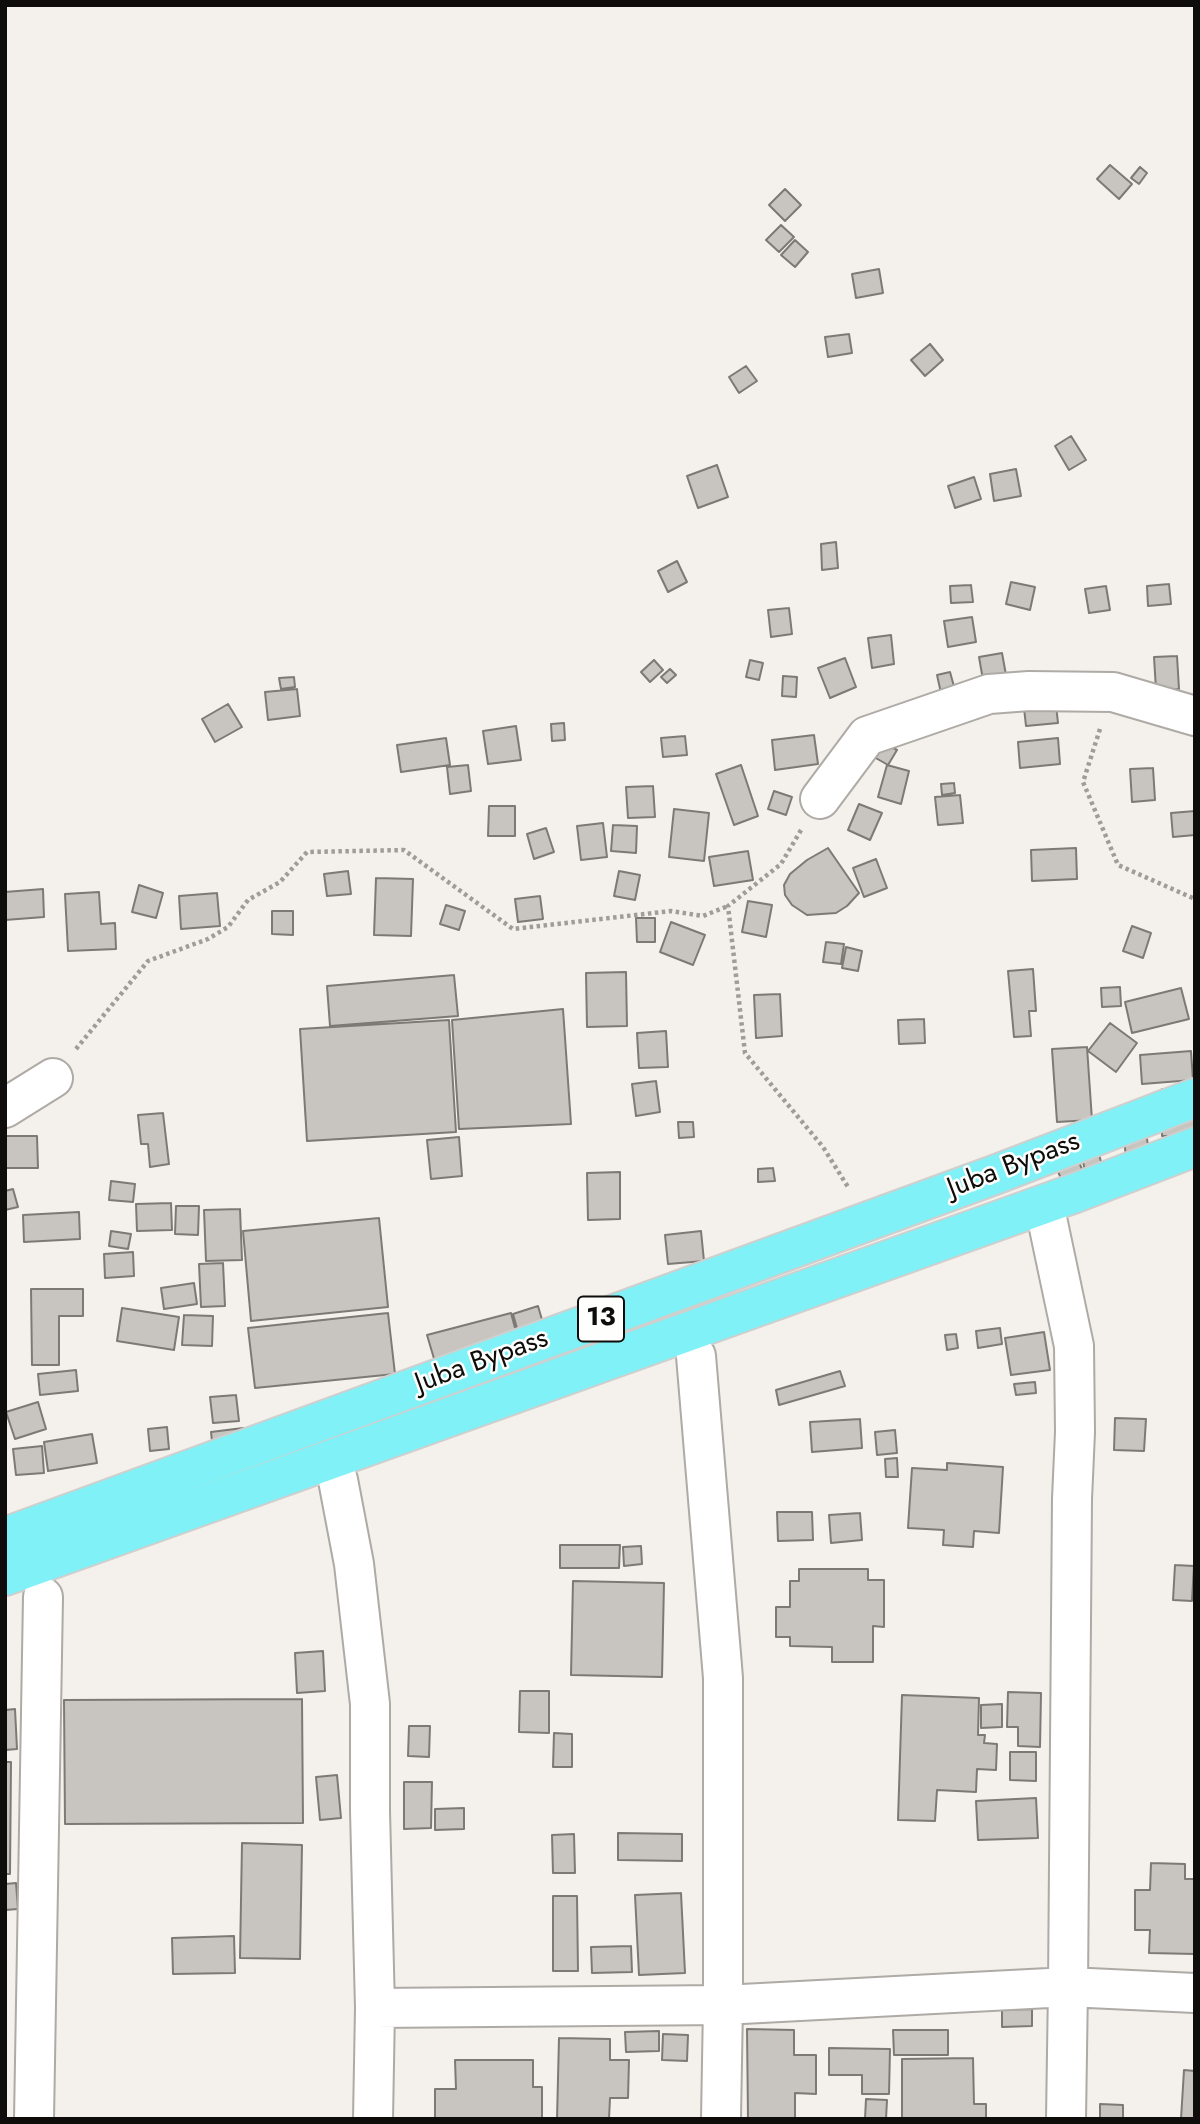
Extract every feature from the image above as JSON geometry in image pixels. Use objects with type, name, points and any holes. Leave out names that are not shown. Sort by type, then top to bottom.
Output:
[{"type":"main road","name":"Juba Bypass","points":[[5,1537],[971,1183],[1195,1098]]},
{"type":"main road","name":"Juba Bypass","points":[[5,1576],[1065,1197],[1195,1147]]},
{"type":"street","points":[[820,799],[867,736],[989,694],[1029,691],[1113,692],[1195,716]]},
{"type":"street","points":[[5,1108],[53,1078]]},
{"type":"street","points":[[1048,1223],[1074,1346],[1066,2119]]},
{"type":"street","points":[[696,1356],[723,1678],[721,2119]]},
{"type":"street","points":[[338,1480],[354,1564],[370,1703],[375,2008],[373,2119]]},
{"type":"street","points":[[34,2119],[43,1597]]},
{"type":"street","points":[[375,2008],[723,2005],[1068,1987],[1195,1993]]},
{"type":"path","points":[[1113,692],[1083,782],[1118,865],[1195,900]]},
{"type":"path","points":[[53,1078],[148,961],[208,939],[229,927],[248,900],[280,882],[307,852],[404,849],[513,929],[671,911],[703,916],[727,906],[780,864],[820,799]]},
{"type":"path","points":[[727,906],[745,1053],[823,1147],[851,1191]]},
{"type":"building","points":[[1110,165],[1132,184],[1119,199],[1097,179]]},
{"type":"building","points":[[1140,167],[1147,173],[1139,184],[1131,178]]},
{"type":"building","points":[[785,189],[801,205],[785,221],[769,205]]},
{"type":"building","points":[[781,225],[794,237],[779,252],[766,240]]},
{"type":"building","points":[[795,240],[808,252],[795,267],[781,255]]},
{"type":"building","points":[[879,269],[883,293],[856,298],[852,274]]},
{"type":"building","points":[[849,334],[852,353],[828,357],[825,337]]},
{"type":"building","points":[[930,344],[943,360],[925,376],[911,360]]},
{"type":"building","points":[[746,366],[757,381],[739,393],[729,377]]},
{"type":"building","points":[[1071,436],[1086,460],[1069,470],[1055,446]]},
{"type":"building","points":[[717,465],[728,497],[698,508],[687,476]]},
{"type":"building","points":[[1016,469],[1021,496],[994,501],[990,474]]},
{"type":"building","points":[[974,477],[981,499],[955,508],[948,486]]},
{"type":"building","points":[[836,542],[838,568],[822,570],[821,544]]},
{"type":"building","points":[[677,561],[687,582],[668,592],[658,571]]},
{"type":"building","points":[[1011,582],[1035,587],[1030,610],[1006,604]]},
{"type":"building","points":[[1169,584],[1171,604],[1148,606],[1147,586]]},
{"type":"building","points":[[971,585],[973,602],[951,603],[950,586]]},
{"type":"building","points":[[1106,586],[1110,610],[1089,613],[1085,589]]},
{"type":"building","points":[[789,608],[792,634],[771,637],[768,610]]},
{"type":"building","points":[[972,617],[976,642],[948,647],[944,621]]},
{"type":"building","points":[[891,635],[894,664],[872,668],[868,638]]},
{"type":"building","points":[[1002,653],[1006,675],[983,680],[979,657]]},
{"type":"building","points":[[1177,656],[1179,689],[1156,690],[1154,657]]},
{"type":"building","points":[[845,658],[856,687],[830,698],[818,668]]},
{"type":"building","points":[[654,660],[663,670],[650,682],[641,672]]},
{"type":"building","points":[[750,660],[763,663],[759,680],[746,677]]},
{"type":"building","points":[[670,669],[676,675],[667,683],[661,677]]},
{"type":"building","points":[[950,672],[955,690],[941,693],[937,675]]},
{"type":"building","points":[[783,676],[797,677],[796,697],[782,696]]},
{"type":"building","points":[[294,677],[295,687],[281,689],[279,678]]},
{"type":"building","points":[[297,689],[300,716],[268,720],[265,692]]},
{"type":"building","points":[[1055,696],[1058,723],[1026,726],[1023,699]]},
{"type":"building","points":[[228,704],[242,727],[215,742],[202,719]]},
{"type":"building","points":[[564,723],[565,740],[552,741],[551,724]]},
{"type":"building","points":[[516,726],[521,760],[488,764],[483,731]]},
{"type":"building","points":[[814,735],[818,764],[775,770],[772,740]]},
{"type":"building","points":[[685,736],[687,755],[663,757],[661,738]]},
{"type":"building","points":[[446,738],[450,765],[401,772],[397,745]]},
{"type":"building","points":[[875,738],[897,750],[888,765],[867,753]]},
{"type":"building","points":[[1058,738],[1060,764],[1020,768],[1018,742]]},
{"type":"building","points":[[468,765],[471,791],[450,794],[447,767]]},
{"type":"building","points":[[741,765],[758,816],[734,825],[716,774]]},
{"type":"building","points":[[887,765],[909,771],[901,804],[878,797]]},
{"type":"building","points":[[1153,768],[1155,800],[1132,802],[1130,769]]},
{"type":"building","points":[[954,783],[955,793],[942,795],[941,784]]},
{"type":"building","points":[[653,786],[655,817],[628,818],[626,787]]},
{"type":"building","points":[[774,791],[792,797],[786,815],[768,809]]},
{"type":"building","points":[[960,795],[963,823],[938,825],[935,797]]},
{"type":"building","points":[[859,804],[882,813],[870,840],[848,830]]},
{"type":"building","points":[[489,806],[515,806],[515,836],[488,836]]},
{"type":"building","points":[[674,809],[709,813],[704,861],[669,857]]},
{"type":"building","points":[[1195,811],[1195,835],[1173,837],[1171,813]]},
{"type":"building","points":[[603,823],[607,857],[581,860],[577,826]]},
{"type":"building","points":[[613,825],[637,826],[636,853],[611,851]]},
{"type":"building","points":[[546,828],[554,852],[534,859],[527,834]]},
{"type":"building","points":[[828,848],[859,893],[836,913],[807,915],[792,905],[785,895],[784,885],[790,874]]},
{"type":"building","points":[[1076,848],[1077,879],[1032,881],[1031,850]]},
{"type":"building","points":[[748,851],[753,880],[714,886],[709,857]]},
{"type":"building","points":[[876,859],[887,888],[864,897],[853,868]]},
{"type":"building","points":[[348,871],[351,894],[327,896],[324,874]]},
{"type":"building","points":[[619,871],[640,875],[635,900],[614,896]]},
{"type":"building","points":[[376,878],[413,879],[411,936],[374,935]]},
{"type":"building","points":[[139,885],[163,893],[156,918],[132,912]]},
{"type":"building","points":[[43,889],[44,917],[5,920],[5,892]]},
{"type":"building","points":[[99,892],[101,924],[115,923],[116,949],[68,951],[65,894]]},
{"type":"building","points":[[217,893],[220,926],[181,929],[179,896]]},
{"type":"building","points":[[540,896],[543,919],[518,922],[515,899]]},
{"type":"building","points":[[748,901],[772,905],[766,937],[742,932]]},
{"type":"building","points":[[446,905],[465,911],[459,930],[440,924]]},
{"type":"building","points":[[272,911],[293,911],[293,935],[272,934]]},
{"type":"building","points":[[636,918],[655,918],[655,942],[637,942]]},
{"type":"building","points":[[671,922],[705,935],[693,965],[660,952]]},
{"type":"building","points":[[1132,926],[1151,933],[1143,958],[1123,951]]},
{"type":"building","points":[[826,942],[844,944],[841,964],[823,962]]},
{"type":"building","points":[[846,947],[862,951],[858,971],[842,968]]},
{"type":"building","points":[[1033,969],[1036,1011],[1029,1011],[1031,1036],[1014,1037],[1008,971]]},
{"type":"building","points":[[626,972],[627,1026],[587,1027],[586,973]]},
{"type":"building","points":[[454,975],[458,1016],[330,1026],[327,986]]},
{"type":"building","points":[[1120,987],[1121,1006],[1102,1007],[1101,988]]},
{"type":"building","points":[[1181,988],[1189,1019],[1132,1033],[1125,1002]]},
{"type":"building","points":[[780,994],[782,1036],[756,1038],[754,995]]},
{"type":"building","points":[[563,1009],[571,1124],[459,1129],[452,1020]]},
{"type":"building","points":[[924,1019],[925,1043],[899,1044],[898,1020]]},
{"type":"building","points":[[449,1020],[456,1132],[307,1141],[300,1029]]},
{"type":"building","points":[[1110,1023],[1137,1043],[1116,1072],[1088,1051]]},
{"type":"building","points":[[666,1031],[668,1067],[639,1068],[637,1033]]},
{"type":"building","points":[[1087,1047],[1092,1120],[1057,1122],[1052,1049]]},
{"type":"building","points":[[1191,1051],[1193,1080],[1142,1084],[1140,1055]]},
{"type":"building","points":[[656,1081],[660,1112],[636,1116],[632,1084]]},
{"type":"building","points":[[1162,1089],[1195,1089],[1195,1136],[1162,1136]]},
{"type":"building","points":[[163,1113],[169,1164],[150,1167],[148,1144],[141,1144],[138,1115]]},
{"type":"building","points":[[1144,1120],[1150,1158],[1127,1161],[1121,1124]]},
{"type":"building","points":[[678,1122],[693,1122],[694,1137],[679,1138]]},
{"type":"building","points":[[5,1136],[37,1136],[38,1168],[5,1168]]},
{"type":"building","points":[[459,1137],[462,1176],[431,1179],[427,1140]]},
{"type":"building","points":[[1099,1154],[1103,1170],[1086,1174],[1082,1158]]},
{"type":"building","points":[[1078,1160],[1085,1176],[1064,1186],[1057,1169]]},
{"type":"building","points":[[773,1168],[775,1181],[758,1182],[758,1169]]},
{"type":"building","points":[[620,1172],[620,1219],[588,1220],[587,1173]]},
{"type":"building","points":[[111,1181],[135,1184],[133,1202],[109,1200]]},
{"type":"building","points":[[13,1189],[18,1207],[5,1210],[5,1191]]},
{"type":"building","points":[[171,1203],[172,1230],[137,1231],[136,1204]]},
{"type":"building","points":[[176,1206],[199,1206],[198,1235],[175,1234]]},
{"type":"building","points":[[240,1209],[242,1260],[206,1261],[204,1210]]},
{"type":"building","points":[[79,1212],[80,1239],[24,1242],[23,1215]]},
{"type":"building","points":[[379,1218],[388,1307],[251,1321],[243,1231]]},
{"type":"building","points":[[111,1231],[131,1234],[128,1249],[109,1246]]},
{"type":"building","points":[[701,1231],[704,1261],[668,1264],[665,1235]]},
{"type":"building","points":[[133,1252],[134,1276],[105,1278],[104,1254]]},
{"type":"building","points":[[223,1263],[225,1306],[201,1307],[199,1264]]},
{"type":"building","points":[[194,1283],[197,1304],[164,1309],[161,1288]]},
{"type":"building","points":[[31,1289],[83,1289],[83,1316],[59,1316],[59,1365],[32,1365]]},
{"type":"building","points":[[538,1306],[545,1330],[520,1339],[513,1314]]},
{"type":"building","points":[[122,1308],[179,1317],[174,1350],[117,1341]]},
{"type":"building","points":[[388,1313],[395,1374],[255,1388],[248,1328]]},
{"type":"building","points":[[511,1313],[518,1339],[435,1362],[427,1335]]},
{"type":"building","points":[[184,1315],[213,1316],[212,1346],[182,1345]]},
{"type":"building","points":[[1000,1328],[1002,1344],[978,1348],[976,1331]]},
{"type":"building","points":[[1044,1332],[1050,1370],[1011,1375],[1005,1338]]},
{"type":"building","points":[[956,1334],[958,1348],[947,1350],[945,1335]]},
{"type":"building","points":[[76,1370],[78,1391],[40,1395],[38,1374]]},
{"type":"building","points":[[840,1371],[845,1386],[779,1405],[776,1390]]},
{"type":"building","points":[[1035,1382],[1036,1393],[1016,1395],[1014,1384]]},
{"type":"building","points":[[236,1395],[239,1421],[213,1423],[210,1397]]},
{"type":"building","points":[[38,1402],[46,1429],[15,1439],[6,1412]]},
{"type":"building","points":[[1115,1418],[1146,1419],[1144,1451],[1114,1450]]},
{"type":"building","points":[[860,1419],[862,1448],[812,1452],[810,1422]]},
{"type":"building","points":[[167,1427],[169,1449],[150,1451],[148,1429]]},
{"type":"building","points":[[243,1428],[247,1456],[214,1460],[211,1432]]},
{"type":"building","points":[[895,1430],[897,1453],[877,1455],[875,1432]]},
{"type":"building","points":[[92,1434],[97,1463],[48,1471],[44,1442]]},
{"type":"building","points":[[42,1446],[44,1473],[16,1475],[13,1449]]},
{"type":"building","points":[[897,1458],[898,1477],[886,1477],[885,1459]]},
{"type":"building","points":[[947,1463],[1003,1467],[999,1533],[974,1531],[973,1547],[943,1545],[944,1530],[908,1528],[912,1468],[947,1470]]},
{"type":"building","points":[[777,1512],[812,1512],[813,1540],[778,1541]]},
{"type":"building","points":[[860,1513],[862,1540],[831,1543],[829,1515]]},
{"type":"building","points":[[560,1545],[620,1545],[619,1568],[560,1568]]},
{"type":"building","points":[[641,1546],[642,1564],[624,1566],[623,1547]]},
{"type":"building","points":[[1175,1565],[1194,1566],[1192,1601],[1173,1600]]},
{"type":"building","points":[[799,1569],[868,1569],[868,1580],[884,1580],[884,1627],[873,1626],[873,1662],[832,1662],[832,1647],[790,1646],[790,1637],[776,1637],[776,1607],[790,1607],[790,1581],[799,1581]]},
{"type":"building","points":[[573,1581],[664,1583],[662,1677],[571,1675]]},
{"type":"building","points":[[323,1651],[325,1691],[297,1693],[295,1653]]},
{"type":"building","points":[[520,1691],[549,1691],[549,1733],[519,1732]]},
{"type":"building","points":[[1008,1692],[1041,1693],[1040,1747],[1018,1746],[1018,1727],[1007,1727]]},
{"type":"building","points":[[902,1695],[979,1698],[978,1735],[985,1735],[984,1743],[997,1744],[996,1770],[977,1769],[976,1792],[937,1790],[935,1821],[898,1820]]},
{"type":"building","points":[[302,1699],[303,1823],[65,1824],[64,1700]]},
{"type":"building","points":[[1002,1704],[1002,1727],[981,1728],[981,1705]]},
{"type":"building","points":[[15,1709],[17,1749],[5,1750],[5,1710]]},
{"type":"building","points":[[409,1726],[430,1726],[429,1757],[408,1756]]},
{"type":"building","points":[[554,1733],[572,1734],[572,1767],[553,1767]]},
{"type":"building","points":[[1010,1752],[1036,1752],[1036,1781],[1010,1780]]},
{"type":"building","points":[[5,1762],[11,1762],[10,1874],[5,1874]]},
{"type":"building","points":[[337,1775],[341,1818],[320,1820],[316,1777]]},
{"type":"building","points":[[404,1782],[432,1782],[431,1828],[404,1829]]},
{"type":"building","points":[[1036,1798],[1038,1838],[978,1840],[976,1801]]},
{"type":"building","points":[[464,1808],[464,1829],[435,1830],[435,1809]]},
{"type":"building","points":[[618,1833],[682,1834],[682,1861],[618,1860]]},
{"type":"building","points":[[574,1834],[575,1873],[553,1873],[552,1835]]},
{"type":"building","points":[[242,1843],[302,1845],[300,1959],[240,1958]]},
{"type":"building","points":[[1151,1863],[1185,1864],[1185,1879],[1195,1879],[1195,1954],[1149,1953],[1150,1930],[1135,1930],[1135,1890],[1150,1890]]},
{"type":"building","points":[[16,1883],[18,1909],[5,1910],[5,1884]]},
{"type":"building","points":[[681,1893],[685,1973],[639,1975],[635,1895]]},
{"type":"building","points":[[553,1896],[577,1896],[578,1971],[553,1971]]},
{"type":"building","points":[[234,1936],[235,1973],[173,1974],[172,1938]]},
{"type":"building","points":[[631,1946],[632,1972],[592,1973],[591,1947]]},
{"type":"building","points":[[1032,2009],[1032,2026],[1002,2027],[1002,2010]]},
{"type":"building","points":[[747,2029],[794,2030],[794,2055],[816,2055],[816,2094],[795,2093],[795,2118],[748,2119]]},
{"type":"building","points":[[893,2030],[948,2030],[948,2055],[894,2055]]},
{"type":"building","points":[[659,2031],[659,2051],[626,2052],[625,2032]]},
{"type":"building","points":[[663,2034],[688,2035],[687,2061],[662,2060]]},
{"type":"building","points":[[559,2038],[610,2039],[610,2060],[629,2060],[628,2098],[610,2098],[609,2119],[557,2119]]},
{"type":"building","points":[[829,2048],[890,2049],[889,2094],[862,2094],[862,2075],[829,2075]]},
{"type":"building","points":[[973,2058],[974,2104],[986,2104],[986,2119],[902,2119],[902,2059]]},
{"type":"building","points":[[455,2060],[533,2060],[533,2087],[542,2087],[542,2119],[435,2119],[435,2089],[456,2089]]},
{"type":"building","points":[[1184,2070],[1195,2071],[1195,2119],[1181,2119]]},
{"type":"building","points":[[866,2099],[887,2100],[886,2119],[865,2119]]},
{"type":"building","points":[[1100,2104],[1123,2105],[1123,2119],[1100,2119]]}]
